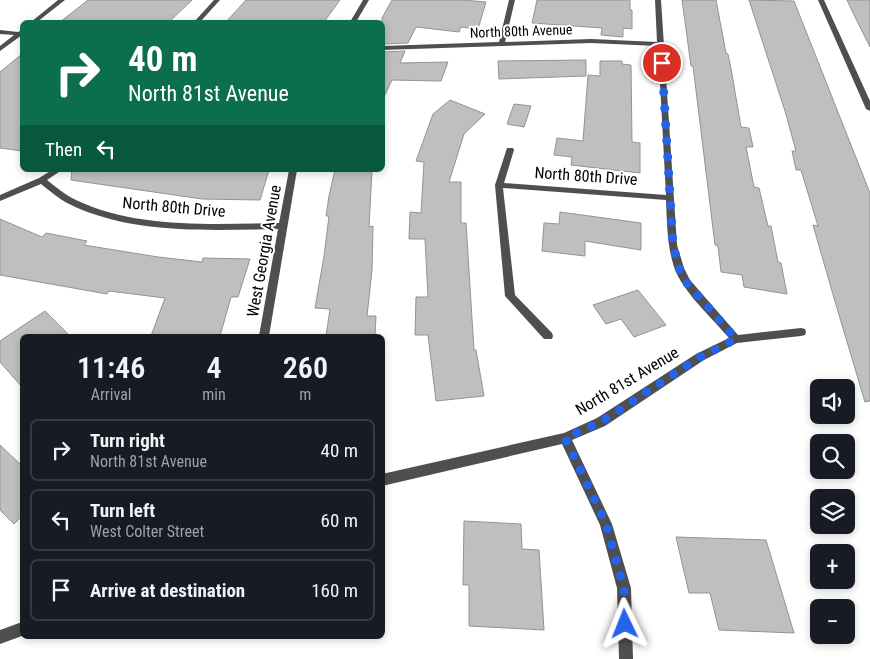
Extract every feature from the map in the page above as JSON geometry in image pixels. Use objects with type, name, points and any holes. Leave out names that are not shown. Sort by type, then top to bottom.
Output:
[{"type":"street","points":[[37,20],[62,0]]},
{"type":"street","points":[[199,20],[217,0]]},
{"type":"street","points":[[354,20],[366,0]]},
{"type":"street","points":[[501,45],[512,0]]},
{"type":"street","points":[[658,0],[673,245],[679,268],[686,282],[736,339]]},
{"type":"street","points":[[821,0],[870,109]]},
{"type":"street","points":[[0,32],[20,33]]},
{"type":"street","points":[[0,49],[20,34]]},
{"type":"street","name":"North 80th Avenue","points":[[385,48],[600,41],[661,44]]},
{"type":"street","points":[[510,150],[499,185],[510,296],[548,336]]},
{"type":"street","points":[[0,198],[42,180],[55,172]]},
{"type":"street","name":"West Georgia Avenue","points":[[264,334],[293,172]]},
{"type":"street","name":"North 80th Drive","points":[[42,180],[76,204],[115,217],[182,225],[227,227],[282,226]]},
{"type":"street","name":"North 80th Drive","points":[[499,185],[670,198]]},
{"type":"street","name":"North 81st Avenue","points":[[385,479],[565,438],[601,422],[700,357],[736,339],[801,332]]},
{"type":"street","points":[[565,438],[606,524],[624,588],[626,659]]},
{"type":"street","points":[[0,637],[20,630]]},
{"type":"building","points":[[88,0],[192,0],[171,20],[63,20]]},
{"type":"building","points":[[246,0],[340,0],[325,20],[228,20]]},
{"type":"building","points":[[392,0],[463,0],[486,2],[478,29],[461,27],[459,32],[416,27],[408,43],[385,44],[385,20],[382,20]]},
{"type":"building","points":[[537,0],[630,0],[632,29],[623,28],[623,37],[601,35],[602,28],[532,23]]},
{"type":"building","points":[[682,0],[716,0],[741,127],[749,128],[753,147],[746,147],[754,187],[759,188],[768,226],[771,226],[787,294],[744,287],[742,275],[721,272],[718,246],[715,245],[693,66],[691,66]]},
{"type":"building","points":[[749,0],[794,1],[870,193],[870,401],[865,402],[813,225],[818,226],[801,170],[796,170],[792,151],[796,151],[785,111]]},
{"type":"building","points":[[847,0],[870,0],[870,47],[855,17]]},
{"type":"building","points":[[405,51],[400,63],[448,62],[441,81],[392,80],[385,95],[385,52]]},
{"type":"building","points":[[20,56],[20,151],[0,148],[0,72]]},
{"type":"building","points":[[586,60],[586,76],[499,79],[498,61]]},
{"type":"building","points":[[600,61],[622,61],[622,64],[631,65],[632,142],[640,143],[640,173],[571,165],[572,157],[554,155],[557,138],[583,141],[588,75],[600,76]]},
{"type":"building","points":[[450,100],[485,114],[464,134],[449,182],[461,182],[461,223],[466,223],[474,350],[476,350],[484,396],[436,401],[428,335],[415,335],[416,297],[428,297],[425,239],[409,239],[410,212],[421,213],[424,162],[416,161],[433,114]]},
{"type":"building","points":[[514,104],[531,106],[524,127],[507,124]]},
{"type":"building","points":[[72,172],[268,172],[260,200],[202,199],[71,180]]},
{"type":"building","points":[[335,172],[372,172],[369,227],[373,226],[372,270],[367,316],[376,316],[375,334],[326,334],[330,309],[315,308],[329,216],[326,216]]},
{"type":"building","points":[[560,212],[641,223],[641,250],[585,241],[585,256],[542,251],[544,223],[559,224]]},
{"type":"building","points":[[0,219],[42,237],[46,233],[87,241],[84,245],[158,257],[202,262],[203,258],[250,259],[238,297],[231,297],[221,334],[152,334],[165,298],[109,291],[107,294],[0,275]]},
{"type":"building","points":[[638,290],[666,325],[634,337],[621,319],[606,324],[593,305]]},
{"type":"building","points":[[45,311],[68,334],[20,334],[20,385],[0,362],[0,341]]},
{"type":"building","points":[[0,445],[20,464],[20,518],[14,524],[0,510]]},
{"type":"building","points":[[464,521],[521,524],[522,549],[539,550],[544,630],[469,626],[469,585],[463,585]]},
{"type":"building","points":[[676,537],[766,540],[794,633],[719,630],[710,593],[689,593]]},
{"type":"route","points":[[625,624],[624,588],[606,524],[565,438],[601,422],[700,357],[736,339],[686,282],[679,268],[673,245],[662,63]]}]
